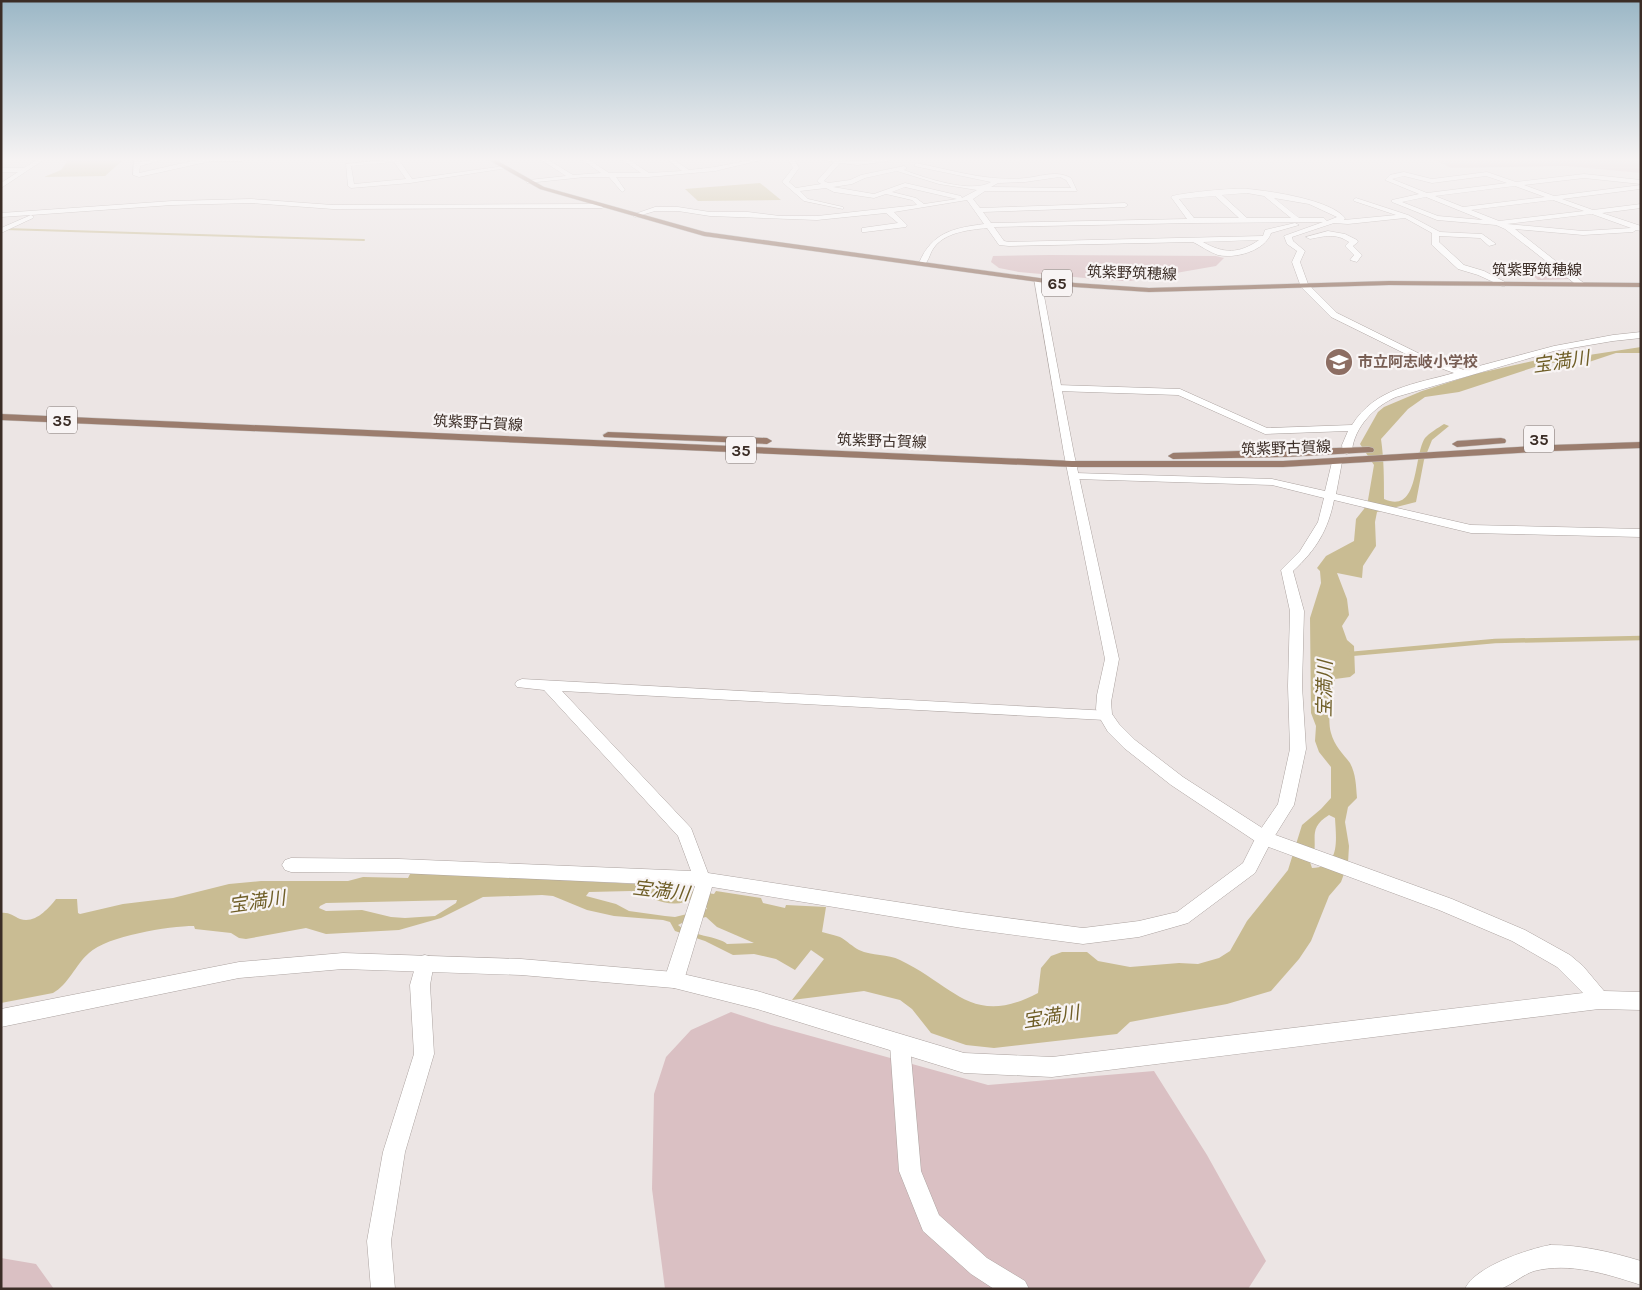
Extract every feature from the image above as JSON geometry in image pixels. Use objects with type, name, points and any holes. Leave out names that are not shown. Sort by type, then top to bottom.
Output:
[{"type":"main road","name":"筑紫野筑穂線","points":[[648,219],[679,229],[724,238],[923,263],[1075,285],[1149,290],[1389,283],[1641,285]]},
{"type":"main road","name":"筑紫野古賀線","points":[[1,417],[1072,465],[1208,465],[1337,462],[1355,453]]},
{"type":"main road","name":"筑紫野古賀線","points":[[1072,465],[1198,456],[1641,444]]},
{"type":"street","points":[[1,231],[25,219]]},
{"type":"street","points":[[865,230],[903,225],[899,219]]},
{"type":"street","points":[[984,219],[1002,243],[1008,244],[1192,238],[1266,238]]},
{"type":"street","points":[[923,263],[930,246],[941,238],[961,231],[989,226],[1064,219]]},
{"type":"street","points":[[1152,219],[1158,221],[1313,220],[1348,222],[1375,219]]},
{"type":"street","points":[[1337,219],[1288,236],[1290,242],[1300,251],[1296,262],[1304,285],[1334,315],[1350,324],[1421,358],[1464,373]]},
{"type":"street","points":[[1412,219],[1437,234],[1482,236],[1492,244]]},
{"type":"street","points":[[1452,219],[1499,223],[1531,219]]},
{"type":"street","points":[[1489,219],[1508,227],[1581,284]]},
{"type":"street","points":[[1612,219],[1641,230]]},
{"type":"street","points":[[1192,238],[1222,254],[1252,248],[1261,244],[1268,232],[1313,220]]},
{"type":"street","points":[[1158,221],[1165,227]]},
{"type":"street","points":[[1508,227],[1583,233],[1641,230]]},
{"type":"street","points":[[1172,233],[1178,239]]},
{"type":"street","points":[[1290,242],[1327,233],[1342,233],[1354,242],[1349,246],[1358,254],[1354,260]]},
{"type":"street","points":[[1437,234],[1435,243],[1461,267],[1481,273],[1502,284]]},
{"type":"street","points":[[1037,280],[1072,465],[1112,659],[1105,692],[1105,715],[1116,731],[1143,756],[1242,826],[1271,841],[1421,897],[1438,901],[1549,950],[1587,981],[1599,1000]]},
{"type":"street","points":[[1355,453],[1347,442],[1365,412],[1380,400],[1411,388],[1464,373],[1610,337],[1641,336]]},
{"type":"street","points":[[1057,388],[1180,392],[1265,431],[1355,428]]},
{"type":"street","points":[[291,865],[399,866],[704,881],[962,920],[1083,936],[1139,929],[1182,918],[1250,868],[1271,841],[1286,805],[1298,750],[1295,686],[1297,611],[1287,570],[1305,553],[1324,522],[1334,497],[1337,462]]},
{"type":"street","points":[[1072,465],[1272,482],[1471,529],[1641,533]]},
{"type":"street","points":[[522,684],[1105,715]]},
{"type":"street","points":[[549,686],[685,834],[704,881],[675,976]]},
{"type":"street","points":[[1,1018],[239,970],[343,961],[521,967],[675,976],[964,1063],[1052,1067],[1599,1000],[1641,1001]]},
{"type":"street","points":[[383,1289],[380,1241],[394,1152],[424,1054],[420,985],[425,963]]},
{"type":"street","points":[[900,1044],[910,1171],[931,1223],[979,1266],[1017,1289]]},
{"type":"street","points":[[1477,1289],[1521,1264],[1560,1256],[1608,1263],[1641,1273]]},
{"type":"shaded area","points":[[993,256],[1216,256],[1224,258],[1216,266],[1130,281],[1019,272],[999,268],[991,262]]},
{"type":"shaded area","points":[[1521,266],[1557,267],[1572,279],[1538,280]]},
{"type":"shaded area","points":[[731,1012],[771,1025],[988,1085],[1154,1071],[1207,1155],[1266,1261],[1248,1289],[665,1289],[652,1189],[654,1094],[666,1057],[691,1030]]},
{"type":"shaded area","points":[[1,1258],[36,1264],[54,1289],[1,1289]]},
{"type":"water","name":"宝満川","points":[[1641,347],[1641,353],[1616,353],[1589,362],[1564,361],[1541,365],[1459,392],[1425,397],[1408,409],[1381,439],[1384,499],[1396,502],[1404,499],[1410,491],[1414,481],[1421,446],[1425,438],[1444,424],[1449,426],[1432,440],[1424,460],[1416,502],[1377,512],[1375,522],[1376,546],[1363,566],[1362,578],[1337,573],[1347,599],[1349,615],[1342,626],[1347,640],[1354,646],[1355,673],[1350,677],[1335,679],[1329,714],[1332,737],[1350,763],[1356,785],[1357,798],[1348,807],[1345,822],[1349,846],[1348,863],[1341,882],[1329,896],[1311,941],[1299,959],[1271,991],[1227,1004],[1130,1022],[1117,1034],[994,1048],[966,1045],[931,1033],[912,1009],[900,1000],[864,991],[792,1000],[824,959],[811,950],[795,970],[776,959],[754,954],[733,955],[705,941],[675,931],[670,922],[614,916],[587,910],[553,896],[542,895],[483,897],[441,918],[399,930],[326,934],[306,928],[246,939],[239,938],[231,933],[195,929],[194,926],[139,933],[109,942],[89,953],[63,985],[53,993],[1,1003],[1,913],[26,920],[41,915],[56,899],[77,899],[78,913],[80,914],[123,904],[173,898],[229,884],[261,881],[348,881],[363,877],[408,878],[411,872],[675,886],[676,888],[714,894],[716,891],[761,898],[763,903],[785,908],[786,905],[826,907],[822,932],[840,937],[864,952],[900,960],[919,970],[950,991],[980,1005],[996,1006],[1015,1003],[1038,993],[1041,968],[1051,956],[1062,952],[1087,952],[1098,961],[1130,967],[1179,963],[1198,964],[1219,958],[1230,951],[1247,921],[1288,870],[1302,825],[1331,798],[1331,767],[1319,752],[1315,741],[1316,726],[1311,713],[1310,618],[1321,583],[1320,571],[1317,568],[1326,556],[1354,541],[1356,519],[1368,500],[1374,465],[1360,444],[1378,412],[1384,407],[1422,391],[1475,374],[1559,355],[1589,355]],"holes":[[[1329,815],[1335,818],[1335,850],[1328,863],[1321,867],[1312,868],[1310,862],[1315,849],[1315,831],[1321,821]],[[631,891],[655,900],[670,903],[686,902],[694,898],[705,904],[707,909],[675,917],[629,911],[616,904],[586,896],[589,892]],[[457,900],[456,903],[435,916],[405,918],[391,917],[362,910],[326,911],[319,908],[326,903]],[[706,917],[717,927],[754,943],[727,944],[723,941],[683,929],[678,925]]]},
{"type":"waterway","points":[[5,229],[364,240]]},
{"type":"waterway","points":[[1350,654],[1495,641],[1641,638]]},
{"type":"place","name":"市立阿志岐小学校","points":[[1339,362]]}]
